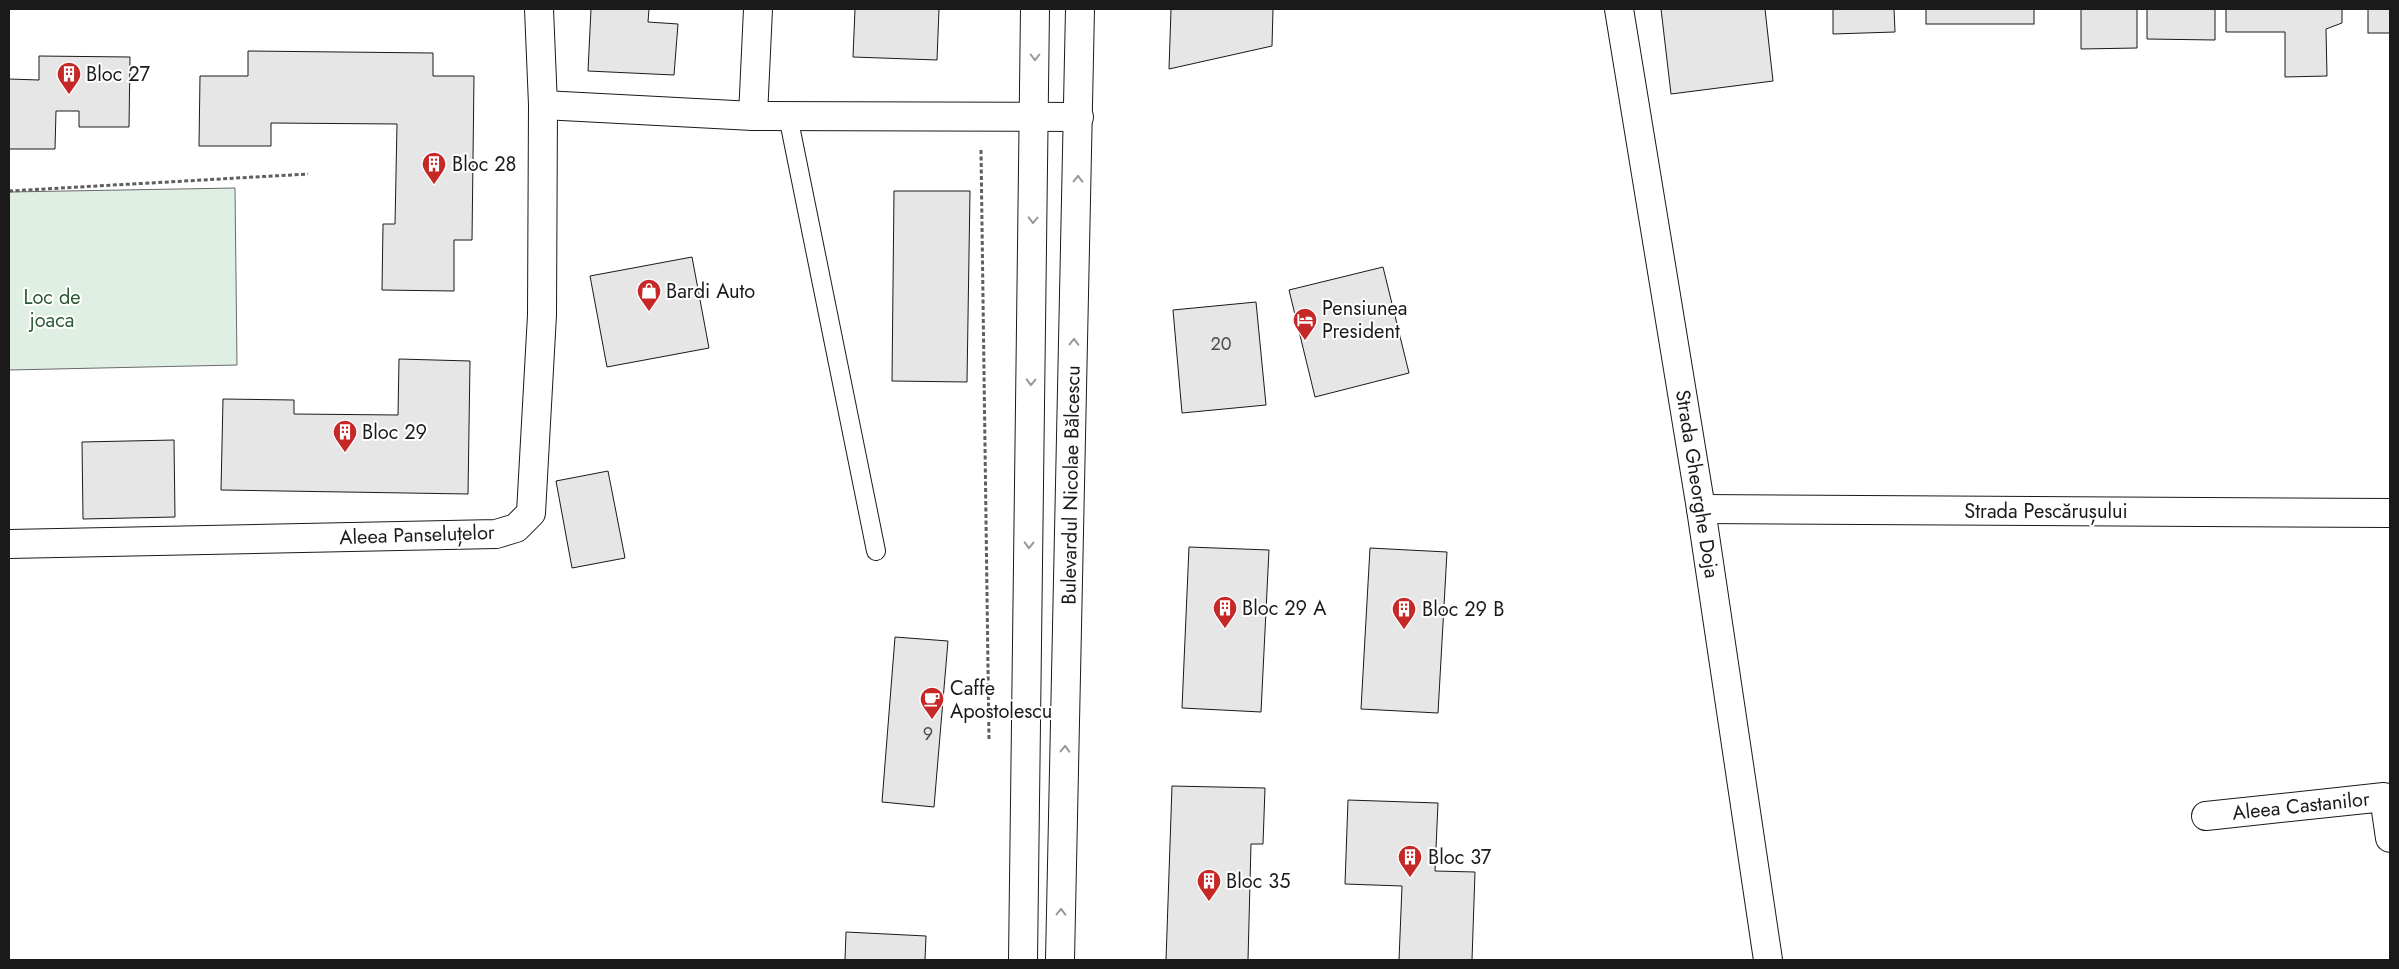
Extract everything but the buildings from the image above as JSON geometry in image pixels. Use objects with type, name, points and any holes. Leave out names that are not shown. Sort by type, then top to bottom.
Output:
[{"type":"street","name":"Aleea Panseluțelor","points":[[9,544],[496,534],[516,528],[531,513],[542,315],[543,105],[539,9]]},
{"type":"street","points":[[753,116],[758,9]]},
{"type":"street","name":"Bulevardul Nicolae Bălcescu","points":[[1023,960],[1035,9]]},
{"type":"street","name":"Bulevardul Nicolae Bălcescu","points":[[1060,960],[1080,9]]},
{"type":"street","name":"Strada Gheorghe Doja","points":[[1619,9],[1701,509],[1768,960]]},
{"type":"street","points":[[543,105],[753,116],[1079,117]]},
{"type":"street","name":"Strada Pescărușului","points":[[1701,509],[2390,513]]},
{"type":"street","name":"Aleea Castanilor","points":[[2206,816],[2384,797],[2390,838]]},
{"type":"lane","points":[[788,116],[876,551]]},
{"type":"path","points":[[980,117],[988,742]]},
{"type":"path","points":[[9,191],[308,174]]},
{"type":"green space","name":"Loc de joaca","points":[[235,188],[237,365],[9,370],[9,192]]},
{"type":"place","name":"Bloc 27","points":[[69,95]]},
{"type":"place","name":"Bloc 28","points":[[434,185]]},
{"type":"place","name":"Bardi Auto","points":[[649,312]]},
{"type":"place","name":"Pensiunea President","points":[[1305,341]]},
{"type":"place","name":"Bloc 29","points":[[345,453]]},
{"type":"place","name":"Bloc 29 A","points":[[1225,629]]},
{"type":"place","name":"Bloc 29 B","points":[[1404,630]]},
{"type":"place","name":"Caffe Apostolescu","points":[[932,720]]},
{"type":"place","name":"Bloc 37","points":[[1410,878]]},
{"type":"place","name":"Bloc 35","points":[[1209,902]]}]
